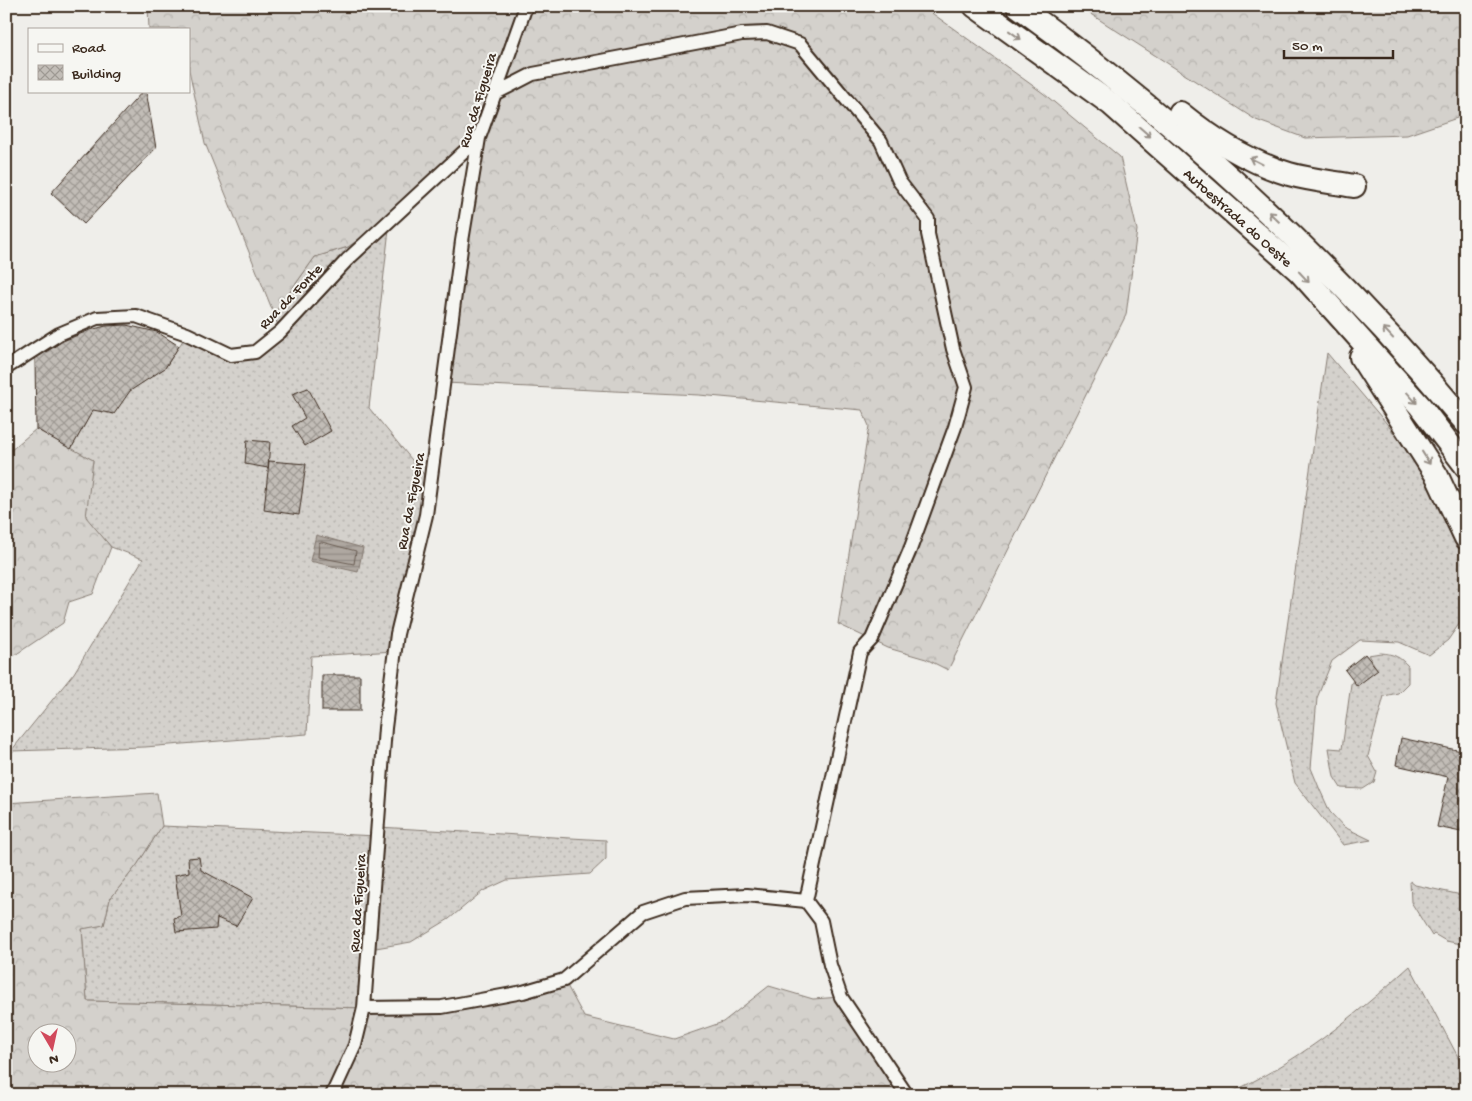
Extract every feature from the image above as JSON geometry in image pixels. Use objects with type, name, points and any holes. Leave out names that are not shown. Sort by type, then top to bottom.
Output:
[{"type":"highway","name":"Autoestrada do Oeste","points":[[975,6],[1111,104],[1146,133],[1299,271],[1420,406],[1466,466]]},
{"type":"highway","name":"Autoestrada do Oeste","points":[[1018,6],[1107,72],[1202,152],[1314,256],[1398,344],[1466,423]]},
{"type":"highway","points":[[1107,72],[1148,85],[1202,131],[1263,165],[1291,175],[1354,186]]},
{"type":"highway","points":[[1324,299],[1437,476],[1466,538]]},
{"type":"street","name":"Rua da Figueira","points":[[332,1095],[355,1046],[364,1008],[385,728],[395,651],[426,515],[462,241],[479,138],[526,6]]},
{"type":"street","points":[[496,93],[533,74],[742,34],[767,33],[800,44],[881,141],[899,181],[928,219],[928,234],[953,349],[966,386],[955,427],[910,550],[872,639],[860,652],[806,902]]},
{"type":"street","name":"Rua da Fonte","points":[[6,368],[59,334],[97,318],[136,316],[187,334],[231,356],[255,352],[280,332],[346,260],[479,138]]},
{"type":"street","points":[[364,1008],[442,1007],[523,992],[564,980],[643,912],[685,898],[748,894],[806,902],[821,921],[830,965],[841,997],[907,1095]]},
{"type":"green space","points":[[148,6],[922,6],[1043,93],[1120,157],[1137,230],[1126,315],[948,670],[926,659],[888,648],[838,624],[869,426],[862,410],[699,395],[445,383],[479,139],[405,206],[348,247],[315,257],[274,314],[205,143],[190,75],[190,28],[149,28]]},
{"type":"green space","points":[[1078,6],[1466,6],[1466,115],[1407,135],[1305,138],[1256,120]]},
{"type":"green space","points":[[401,209],[390,220],[369,408],[431,483],[395,651],[311,656],[307,734],[145,747],[11,751],[74,673],[143,559],[111,547],[85,517],[93,460],[71,449],[93,410],[129,391],[165,368],[187,334],[231,355],[255,352],[280,332],[274,314],[315,257],[348,247]]},
{"type":"green space","points":[[1327,353],[1387,424],[1425,475],[1454,526],[1466,565],[1466,614],[1448,640],[1429,655],[1399,642],[1360,640],[1332,661],[1317,698],[1311,768],[1330,812],[1344,827],[1371,840],[1343,845],[1295,783],[1276,703]]},
{"type":"green space","points":[[36,429],[93,460],[86,517],[111,547],[93,594],[69,602],[63,623],[6,661],[6,474],[10,451]]},
{"type":"green space","points":[[1381,653],[1396,656],[1408,666],[1408,683],[1398,693],[1384,696],[1368,756],[1377,772],[1374,782],[1363,789],[1341,788],[1334,777],[1329,748],[1342,749],[1351,684],[1353,680],[1356,684],[1377,669],[1368,655]]},
{"type":"green space","points":[[157,793],[162,826],[137,865],[110,899],[104,925],[82,929],[87,1001],[364,1008],[442,1007],[564,980],[584,1017],[674,1039],[723,1022],[769,986],[813,999],[841,997],[907,1095],[6,1095],[6,803]]},
{"type":"green space","points":[[162,826],[377,836],[378,827],[606,840],[606,859],[590,874],[507,880],[483,891],[449,919],[411,942],[370,949],[364,1008],[87,1001],[82,928],[104,925],[110,899],[137,865]]},
{"type":"green space","points":[[1410,881],[1415,885],[1466,896],[1466,945],[1446,941],[1434,934],[1432,936],[1411,902]]},
{"type":"green space","points":[[1410,966],[1466,1072],[1466,1095],[1225,1095],[1277,1068],[1323,1038],[1367,1004]]},
{"type":"water","points":[[316,535],[363,548],[358,572],[310,561]]},
{"type":"building","points":[[142,92],[146,92],[156,148],[84,224],[51,193]]},
{"type":"building","points":[[126,325],[157,332],[179,346],[165,368],[130,391],[114,414],[93,410],[71,449],[36,429],[35,359],[63,341],[90,330],[106,326]]},
{"type":"building","points":[[308,388],[331,431],[305,446],[292,426],[305,418],[292,394]]},
{"type":"building","points":[[247,440],[270,442],[268,468],[245,464]]},
{"type":"building","points":[[269,461],[306,464],[299,515],[264,510]]},
{"type":"building","points":[[1365,654],[1378,670],[1357,686],[1345,670]]},
{"type":"building","points":[[322,675],[360,675],[360,711],[322,711]]},
{"type":"building","points":[[1401,738],[1466,752],[1466,833],[1437,827],[1448,777],[1396,765]]},
{"type":"building","points":[[199,857],[201,870],[253,898],[236,926],[217,918],[216,929],[176,932],[174,918],[181,916],[175,875],[189,872],[188,858]]}]
